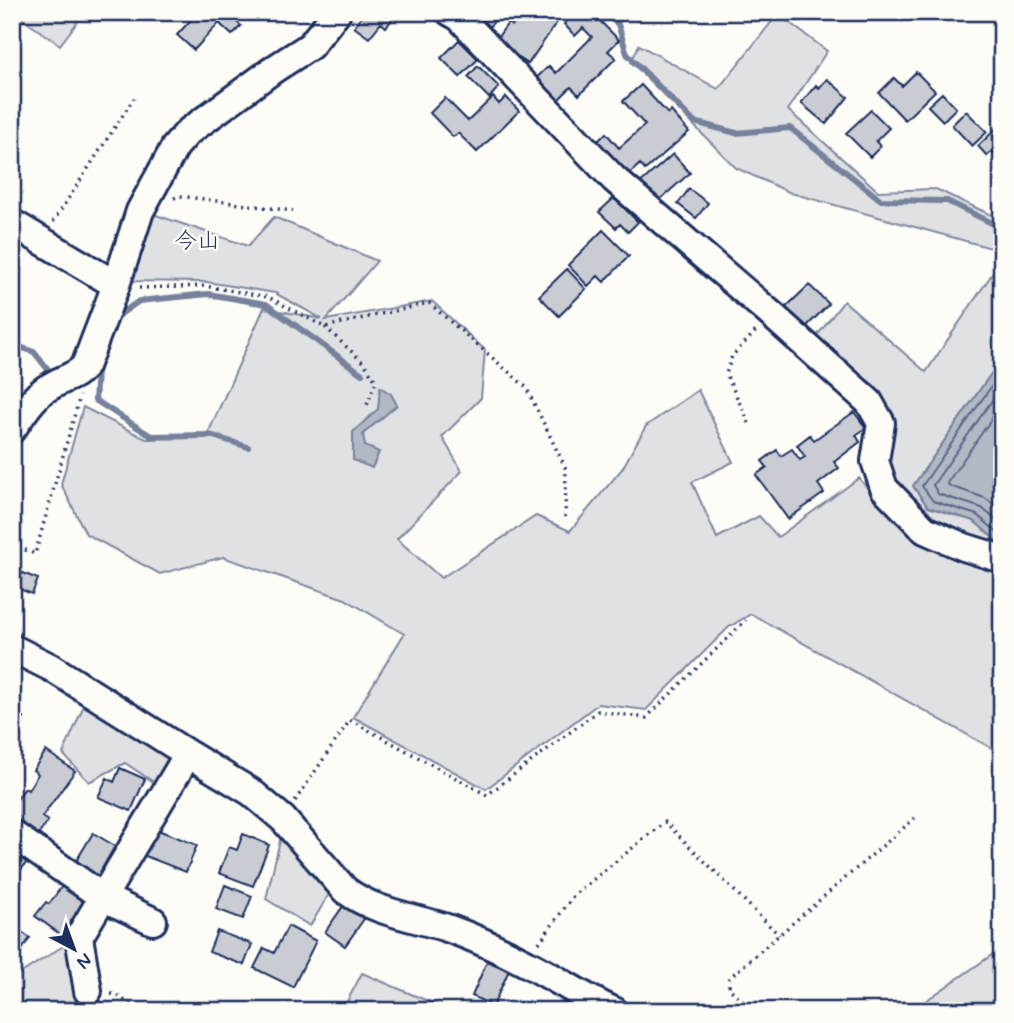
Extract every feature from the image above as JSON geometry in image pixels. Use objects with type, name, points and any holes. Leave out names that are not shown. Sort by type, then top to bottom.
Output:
[{"type":"street","points":[[12,429],[39,394],[50,386],[76,376],[85,366],[116,285],[140,211],[175,147],[188,132],[310,46],[337,12]]},
{"type":"street","points":[[457,14],[614,179],[869,402],[881,423],[875,461],[884,488],[925,530],[964,547],[1002,559]]},
{"type":"street","points":[[12,223],[116,285]]},
{"type":"street","points":[[12,648],[52,668],[251,792],[284,818],[345,890],[356,898],[390,912],[451,929],[525,962],[591,1001],[614,1011]]},
{"type":"street","points":[[88,991],[79,937],[188,754]]},
{"type":"street","points":[[12,834],[104,898],[153,921]]},
{"type":"path","points":[[42,240],[134,98]]},
{"type":"path","points":[[140,211],[180,196],[293,211]]},
{"type":"path","points":[[116,285],[142,289],[205,286],[268,297],[325,327],[364,363],[376,381],[367,405]]},
{"type":"path","points":[[325,327],[429,303],[526,387],[565,469],[565,520]]},
{"type":"path","points":[[749,423],[726,374],[732,356],[772,315]]},
{"type":"path","points":[[12,544],[35,554],[83,384],[76,376]]},
{"type":"path","points":[[284,818],[351,720],[487,795],[598,712],[646,718],[746,620]]},
{"type":"path","points":[[753,1011],[729,988],[729,978],[915,818]]},
{"type":"path","points":[[525,962],[574,895],[665,822],[779,935]]},
{"type":"path","points":[[88,991],[117,995],[139,1011]]},
{"type":"shaded area","points":[[12,12],[85,12],[60,45]]},
{"type":"shaded area","points":[[778,14],[827,51],[788,110],[878,191],[936,189],[1002,220],[1002,251],[791,193],[736,168],[631,62],[639,45],[718,89]]},
{"type":"shaded area","points":[[144,211],[248,246],[274,217],[377,261],[326,320],[432,301],[485,350],[481,398],[442,437],[462,471],[397,539],[441,578],[536,516],[570,531],[622,469],[646,426],[698,390],[733,462],[692,482],[717,538],[759,516],[778,537],[859,478],[881,505],[916,529],[880,464],[894,416],[874,385],[813,341],[844,301],[926,372],[1002,259],[1002,358],[913,486],[928,507],[974,521],[1002,544],[1002,754],[751,614],[729,627],[646,710],[598,704],[486,789],[353,717],[404,634],[345,599],[223,557],[160,574],[86,534],[61,484],[83,407],[146,439],[206,438],[264,308],[322,319],[275,293],[207,282],[124,281]]},
{"type":"shaded area","points":[[87,698],[180,758],[161,787],[125,763],[89,782],[63,754]]},
{"type":"shaded area","points":[[283,828],[335,884],[310,926],[266,899]]},
{"type":"shaded area","points":[[74,939],[87,998],[81,1011],[12,1011],[12,979]]},
{"type":"shaded area","points":[[1002,948],[1002,1011],[911,1011]]},
{"type":"shaded area","points":[[362,973],[451,1011],[342,1011]]},
{"type":"water","points":[[1002,358],[1001,545],[974,521],[928,507],[913,486]]},
{"type":"water","points":[[380,387],[391,394],[397,405],[363,434],[365,446],[379,452],[372,468],[353,460],[353,432],[378,409]]},
{"type":"building","points":[[198,12],[245,12],[236,21],[241,26],[232,35],[219,23],[194,50],[177,35]]},
{"type":"building","points":[[365,12],[398,12],[386,27],[381,23],[369,38],[354,27]]},
{"type":"building","points":[[479,12],[512,12],[506,20],[500,15],[486,30],[473,19]]},
{"type":"building","points":[[521,12],[564,12],[528,64],[495,41],[508,23],[512,26]]},
{"type":"building","points":[[576,12],[591,12],[619,40],[608,51],[616,58],[579,95],[571,87],[554,104],[532,82],[549,66],[556,73],[592,37],[583,28],[575,36],[564,24]]},
{"type":"building","points":[[459,40],[478,59],[460,77],[441,58]]},
{"type":"building","points":[[478,66],[499,87],[489,98],[468,77]]},
{"type":"building","points":[[916,72],[935,91],[905,120],[879,93],[894,78],[902,86]]},
{"type":"building","points":[[827,79],[848,97],[826,124],[801,103],[816,85],[819,88]]},
{"type":"building","points":[[641,85],[668,114],[671,111],[689,132],[645,170],[640,164],[626,177],[596,143],[606,133],[619,148],[645,125],[623,101]]},
{"type":"building","points":[[942,93],[956,108],[943,121],[928,106]]},
{"type":"building","points":[[493,97],[499,104],[506,97],[519,111],[477,152],[458,133],[453,137],[430,113],[445,98],[468,121]]},
{"type":"building","points":[[871,110],[889,128],[876,141],[881,146],[870,157],[846,133]]},
{"type":"building","points":[[966,111],[987,132],[972,146],[952,125]]},
{"type":"building","points":[[1002,123],[1002,162],[992,151],[987,156],[978,146]]},
{"type":"building","points":[[673,154],[690,173],[656,203],[639,184]]},
{"type":"building","points":[[689,189],[708,203],[696,218],[678,204]]},
{"type":"building","points":[[614,198],[638,222],[628,232],[620,224],[616,228],[599,212]]},
{"type":"building","points":[[603,230],[629,256],[604,282],[598,276],[588,286],[568,265]]},
{"type":"building","points":[[567,269],[586,289],[559,316],[539,296]]},
{"type":"building","points":[[809,285],[829,304],[804,329],[784,309]]},
{"type":"building","points":[[854,412],[866,428],[856,435],[860,442],[834,462],[839,468],[818,484],[824,493],[788,519],[756,475],[767,467],[762,461],[777,450],[781,456],[792,449],[800,460],[805,457],[797,445],[810,435],[814,440]]},
{"type":"building","points":[[20,572],[38,579],[32,594],[14,587]]},
{"type":"building","points":[[12,711],[24,718],[12,739]]},
{"type":"building","points":[[46,751],[75,771],[42,817],[48,821],[36,838],[12,822],[12,806],[25,788],[28,790],[38,774],[33,770]]},
{"type":"building","points":[[120,768],[145,779],[131,811],[98,797],[107,778],[114,782]]},
{"type":"building","points":[[150,827],[197,845],[186,872],[140,854]]},
{"type":"building","points":[[93,833],[115,846],[98,876],[75,863]]},
{"type":"building","points":[[243,834],[269,845],[253,886],[219,873],[229,847],[237,850]]},
{"type":"building","points":[[12,847],[29,859],[12,882]]},
{"type":"building","points":[[225,885],[252,896],[243,919],[216,909]]},
{"type":"building","points":[[62,886],[90,905],[67,939],[35,916],[46,902],[49,904]]},
{"type":"building","points":[[346,902],[366,916],[345,946],[325,932]]},
{"type":"building","points":[[12,925],[30,938],[12,964]]},
{"type":"building","points":[[288,926],[316,941],[293,987],[254,968],[264,948],[274,953]]},
{"type":"building","points":[[217,931],[252,944],[244,965],[209,952]]},
{"type":"building","points":[[487,961],[509,970],[493,1006],[472,996]]},
{"type":"waterway","points":[[602,12],[618,24],[627,54],[694,122],[736,133],[790,128],[881,200],[947,201],[1002,228]]},
{"type":"waterway","points":[[115,318],[139,301],[208,294],[266,304],[362,374]]},
{"type":"waterway","points":[[12,344],[34,352],[51,373],[57,372]]},
{"type":"waterway","points":[[100,362],[95,400],[151,436],[210,435],[248,447]]},
{"type":"district","name":"今山","points":[[197,242]]}]
